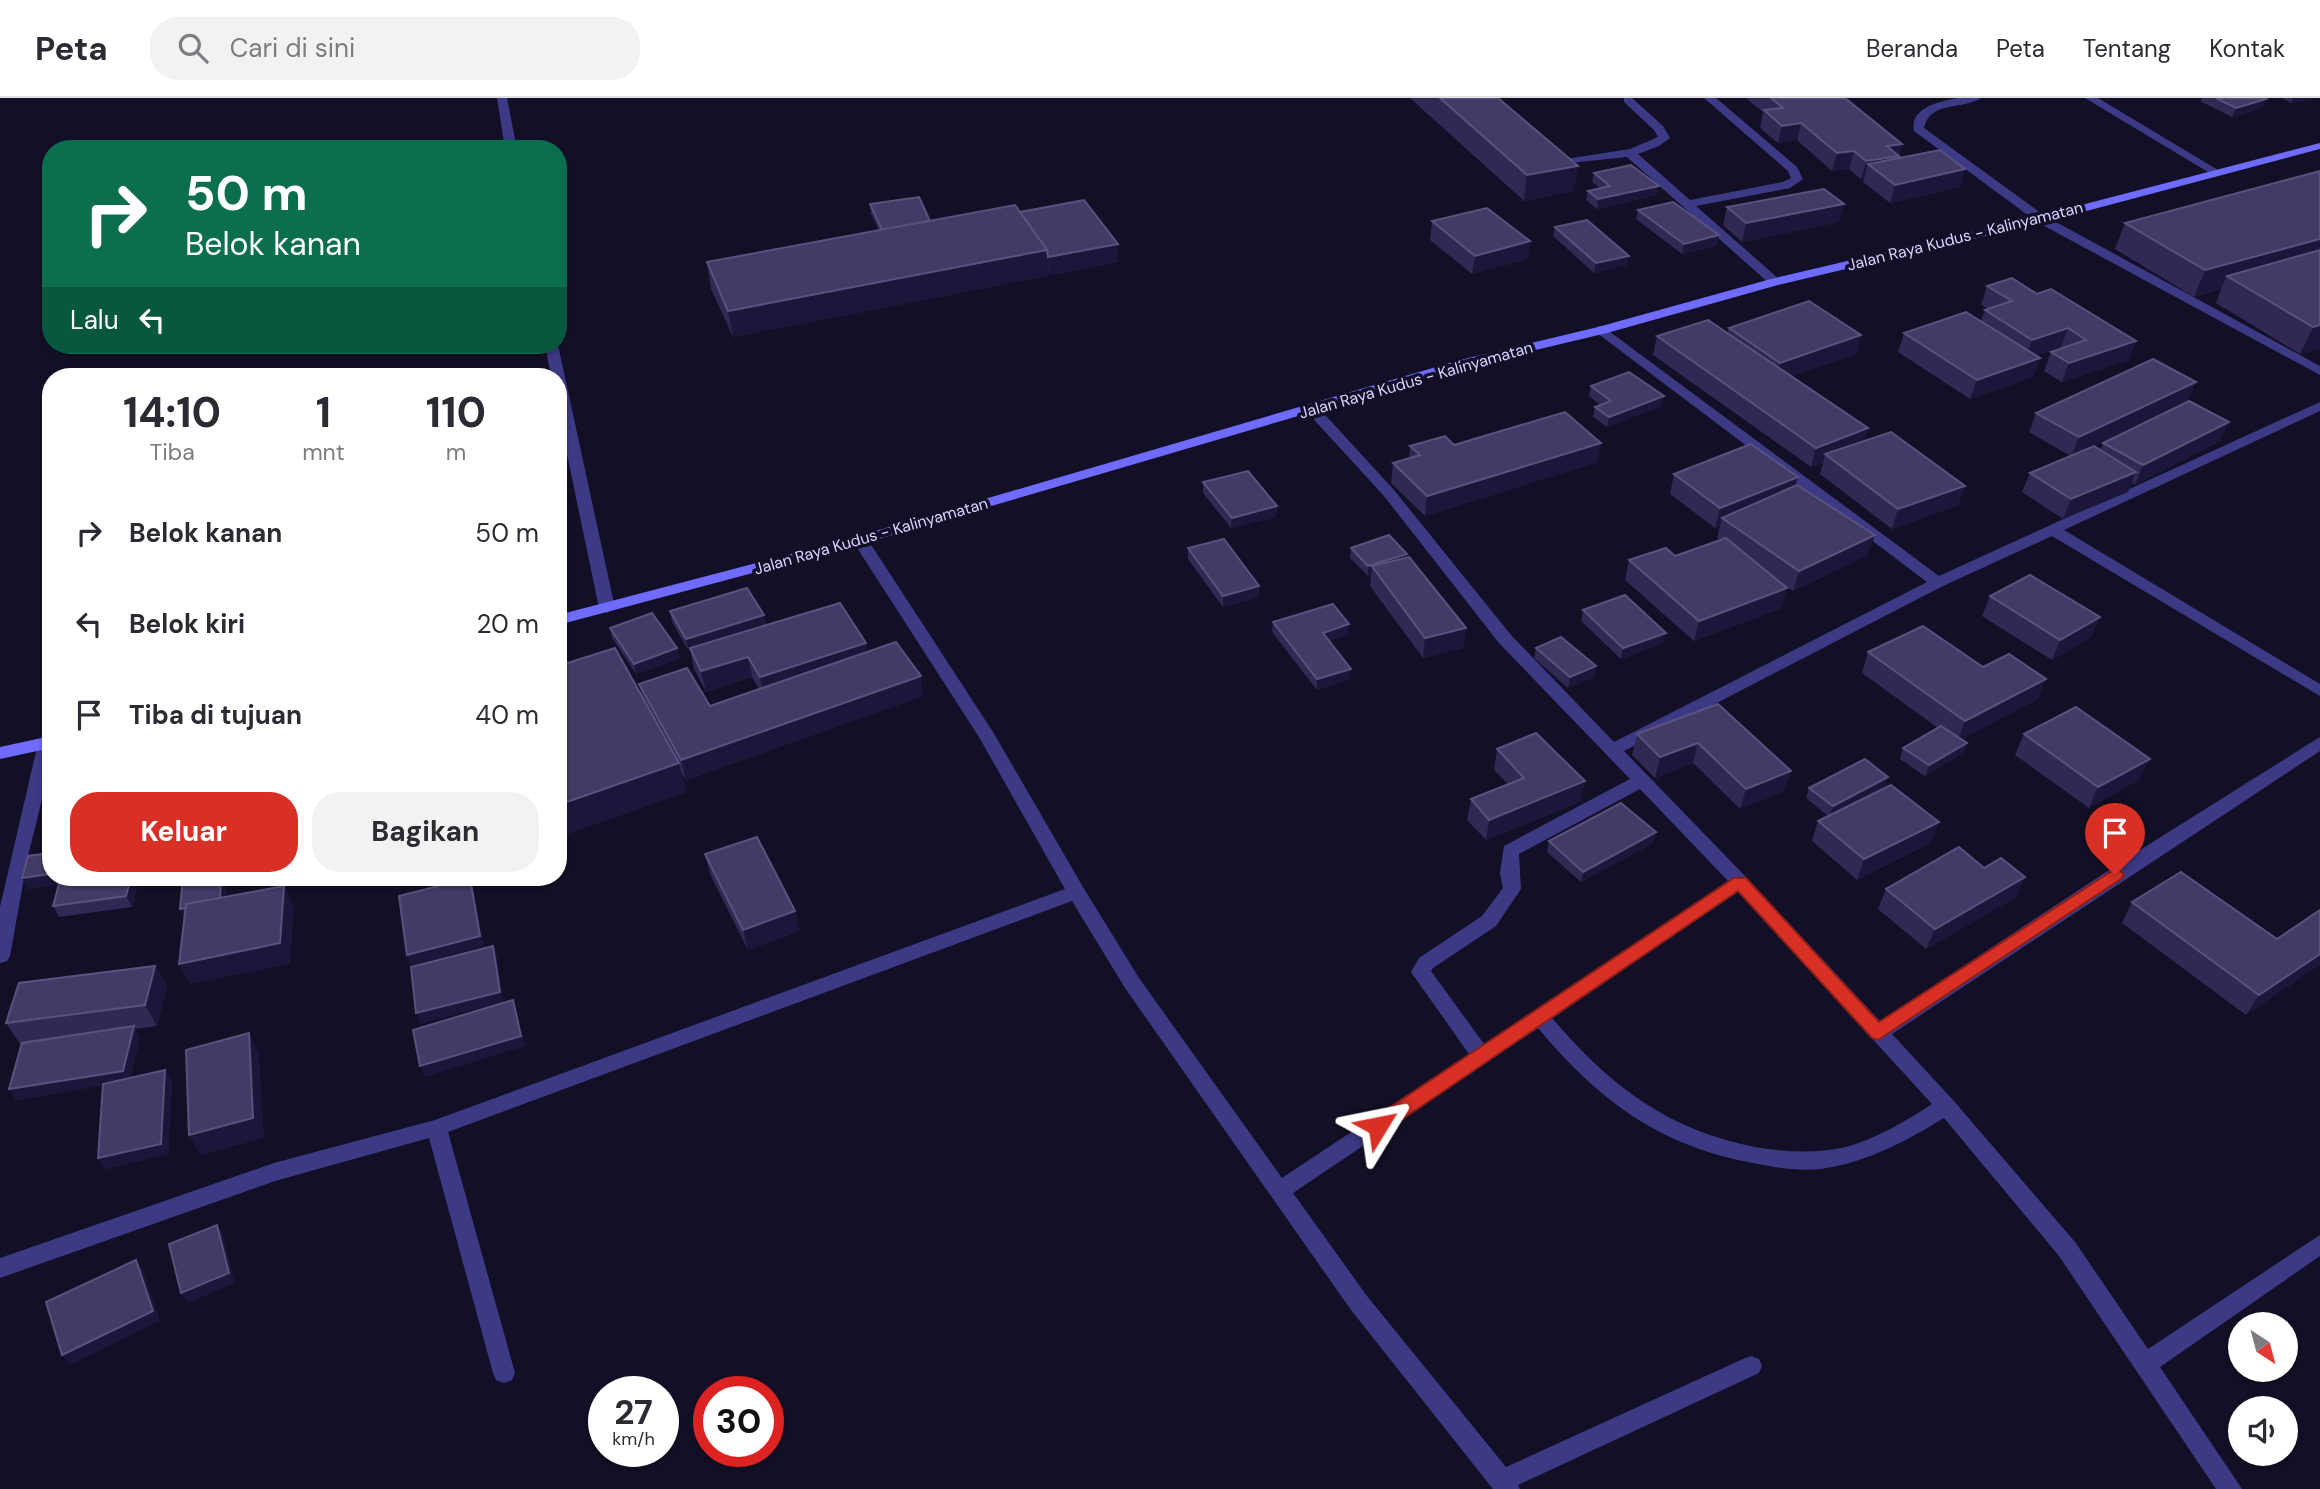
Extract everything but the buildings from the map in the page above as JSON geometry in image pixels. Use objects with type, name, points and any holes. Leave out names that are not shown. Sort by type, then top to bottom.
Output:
[{"type":"main road","name":"Jalan Raya Kudus - Kalinyamatan","points":[[567,618],[860,540],[1465,363],[1602,330],[1775,282],[2041,219],[2320,146]]},
{"type":"main road","points":[[0,753],[42,744]]},
{"type":"street","points":[[502,98],[509,140]]},
{"type":"street","points":[[1688,204],[1786,185],[1797,179],[1793,169],[1709,98]]},
{"type":"street","points":[[1976,98],[1927,110],[1918,121],[1918,129],[2041,219],[2320,371]]},
{"type":"street","points":[[2090,98],[2217,173]]},
{"type":"street","points":[[1563,162],[1629,152],[1658,143],[1664,138],[1659,128],[1628,100]]},
{"type":"street","points":[[1629,152],[1775,282]]},
{"type":"street","points":[[1602,330],[1938,583]]},
{"type":"street","points":[[1612,750],[1938,583],[2320,405]]},
{"type":"street","points":[[1312,409],[1389,493],[1505,639],[1740,882],[1946,1107],[2067,1249],[2230,1489]]},
{"type":"street","points":[[567,419],[607,608]]},
{"type":"street","points":[[2054,531],[2320,691]]},
{"type":"street","points":[[860,540],[987,736],[1076,892],[1132,983],[1359,1303],[1505,1485],[1751,1366]]},
{"type":"street","points":[[1878,1033],[2104,882],[2320,743]]},
{"type":"street","points":[[0,956],[19,856],[42,769]]},
{"type":"street","points":[[1481,1055],[1422,972],[1426,963],[1489,921],[1512,890],[1509,873],[1510,850],[1642,780]]},
{"type":"street","points":[[1281,1190],[1740,882]]},
{"type":"street","points":[[0,1268],[274,1172],[436,1128],[1076,892]]},
{"type":"street","points":[[1539,1016],[1568,1051],[1639,1112],[1670,1129],[1764,1158],[1800,1162],[1845,1156],[1910,1129],[1946,1107]]},
{"type":"street","points":[[436,1128],[504,1373]]},
{"type":"street","points":[[2146,1364],[2320,1244]]},
{"type":"route","points":[[1378,1126],[1740,882],[1878,1033],[2115,875]]}]
